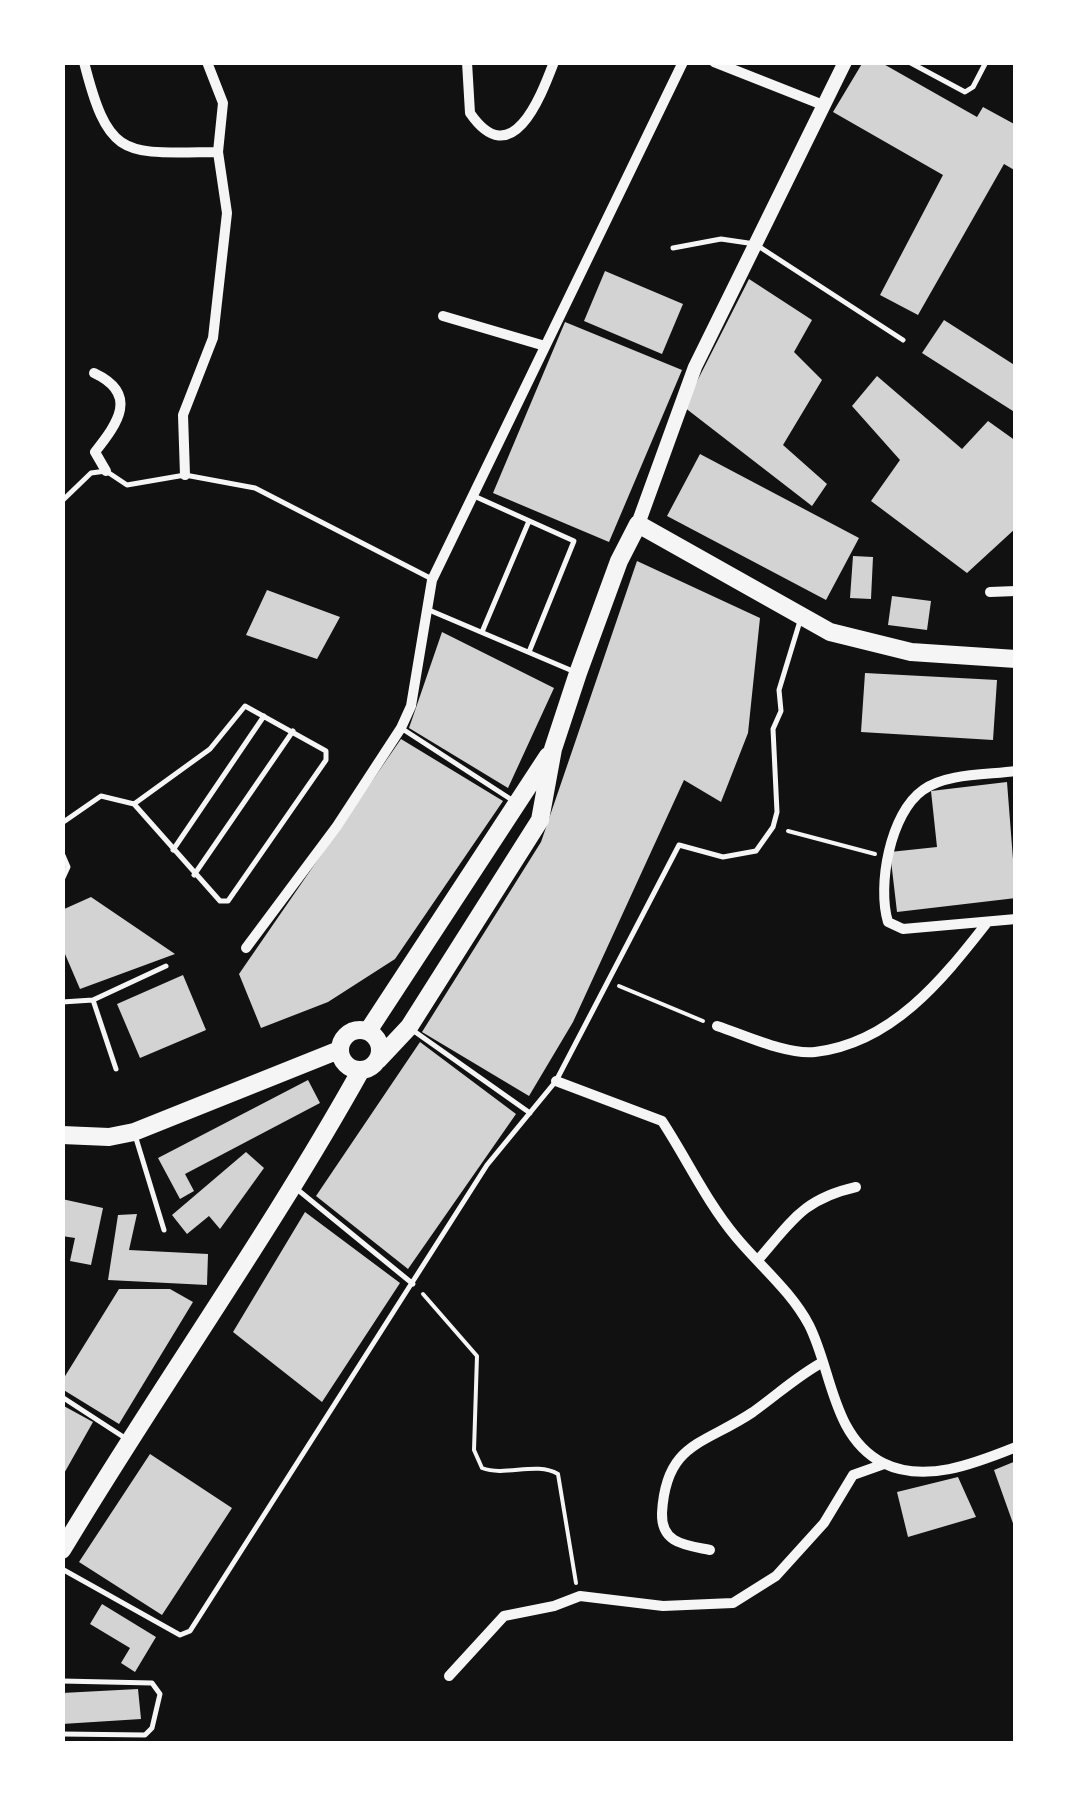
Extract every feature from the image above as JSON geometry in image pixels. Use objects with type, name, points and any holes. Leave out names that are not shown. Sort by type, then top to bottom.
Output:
[{"type":"main road","points":[[62,1550],[222,1290],[295,1188],[361,1070],[378,1060],[408,1027],[540,820],[553,750],[578,673],[619,560],[638,524],[801,618],[865,644],[1016,659]]},
{"type":"main road","points":[[62,1135],[109,1137],[134,1132],[340,1050],[349,1033],[368,1031],[394,998],[515,802],[553,750]]},
{"type":"main road","points":[[368,1031],[380,1047],[378,1060]]},
{"type":"main road","points":[[340,1050],[344,1062],[361,1070]]},
{"type":"street","points":[[84,62],[101,121],[113,137],[131,150],[152,154],[218,152]]},
{"type":"street","points":[[185,475],[183,415],[213,338],[227,213],[218,152],[223,103],[207,62]]},
{"type":"street","points":[[467,62],[470,114],[488,132],[506,134],[523,127],[534,113],[554,62]]},
{"type":"street","points":[[246,948],[337,826],[401,728],[411,706],[432,580],[682,62]]},
{"type":"street","points":[[714,62],[822,106]]},
{"type":"street","points":[[638,524],[695,366],[844,62]]},
{"type":"street","points":[[444,316],[545,346]]},
{"type":"street","points":[[94,372],[112,381],[120,400],[118,423],[94,452],[106,472]]},
{"type":"street","points":[[990,592],[1016,591]]},
{"type":"street","points":[[1016,771],[943,781],[920,791],[885,857],[882,902],[888,922],[903,930],[1016,920]]},
{"type":"street","points":[[717,1026],[813,1052],[872,1034],[916,1005],[986,924]]},
{"type":"street","points":[[556,1082],[662,1121],[709,1199],[798,1308],[847,1429],[860,1447],[884,1464],[921,1471],[966,1466],[1016,1447]]},
{"type":"street","points":[[758,1260],[802,1207],[824,1194],[856,1187]]},
{"type":"street","points":[[710,1550],[676,1542],[666,1534],[662,1523],[664,1480],[676,1461],[710,1434],[750,1414],[823,1362]]},
{"type":"street","points":[[448,1676],[504,1616],[554,1606],[580,1596],[663,1606],[733,1602],[776,1576],[824,1523],[854,1475],[884,1464]]},
{"type":"lane","points":[[909,62],[965,92],[974,87],[986,62]]},
{"type":"lane","points":[[673,248],[721,238],[755,244],[903,340]]},
{"type":"lane","points":[[62,501],[91,473],[106,472],[127,485],[137,486],[185,475],[255,488],[432,580]]},
{"type":"lane","points":[[474,496],[574,540],[529,652]]},
{"type":"lane","points":[[482,632],[530,521]]},
{"type":"lane","points":[[428,609],[578,673]]},
{"type":"lane","points":[[62,1569],[180,1635],[190,1630],[487,1165],[556,1082],[679,845],[722,857],[740,854],[756,851],[774,828],[774,729],[781,710],[779,690],[801,618]]},
{"type":"lane","points":[[62,822],[102,796],[134,804],[220,901],[234,898],[326,760],[324,748],[250,707],[242,708],[210,749],[134,804]]},
{"type":"lane","points":[[173,850],[264,716]]},
{"type":"lane","points":[[401,728],[515,802]]},
{"type":"lane","points":[[194,875],[293,731]]},
{"type":"lane","points":[[62,852],[68,867],[62,880]]},
{"type":"lane","points":[[62,1002],[94,1000],[166,966]]},
{"type":"lane","points":[[94,1000],[116,1070]]},
{"type":"lane","points":[[408,1027],[530,1114]]},
{"type":"lane","points":[[134,1132],[164,1230]]},
{"type":"lane","points":[[295,1188],[413,1284]]},
{"type":"lane","points":[[62,1397],[128,1440]]},
{"type":"lane","points":[[62,1681],[152,1683],[160,1694],[152,1728],[145,1735],[62,1734]]},
{"type":"path","points":[[774,828],[885,857]]},
{"type":"path","points":[[610,982],[717,1026]]},
{"type":"path","points":[[413,1284],[477,1356],[480,1372],[474,1450],[482,1468],[494,1472],[544,1468],[558,1474],[580,1596]]},
{"type":"building","points":[[863,62],[880,62],[977,117],[983,107],[1016,125],[1016,171],[1004,164],[918,315],[880,295],[943,175],[833,112]]},
{"type":"building","points":[[605,271],[683,304],[662,354],[584,321]]},
{"type":"building","points":[[749,279],[812,320],[794,352],[822,380],[783,445],[827,484],[812,506],[684,407]]},
{"type":"building","points":[[944,320],[1016,366],[1016,413],[922,353]]},
{"type":"building","points":[[565,322],[682,370],[609,542],[493,493]]},
{"type":"building","points":[[877,376],[962,449],[988,421],[1016,441],[1016,528],[967,573],[871,501],[900,460],[852,406]]},
{"type":"building","points":[[700,454],[859,538],[826,600],[667,516]]},
{"type":"building","points":[[853,556],[873,557],[871,599],[850,598]]},
{"type":"building","points":[[637,561],[760,618],[748,733],[721,802],[684,780],[573,1022],[529,1096],[422,1032],[541,842]]},
{"type":"building","points":[[267,590],[340,617],[317,659],[246,635]]},
{"type":"building","points":[[892,596],[931,601],[927,630],[888,625]]},
{"type":"building","points":[[442,632],[554,688],[508,788],[409,728]]},
{"type":"building","points":[[865,673],[997,680],[993,740],[861,732]]},
{"type":"building","points":[[401,739],[503,801],[395,959],[328,1002],[261,1028],[239,974]]},
{"type":"building","points":[[1007,782],[1016,898],[897,912],[890,852],[937,847],[931,791]]},
{"type":"building","points":[[91,897],[175,954],[80,989],[62,947],[62,910]]},
{"type":"building","points":[[183,975],[206,1030],[140,1058],[117,1004]]},
{"type":"building","points":[[420,1042],[516,1114],[408,1269],[316,1196]]},
{"type":"building","points":[[308,1080],[320,1103],[185,1174],[194,1191],[180,1199],[158,1158]]},
{"type":"building","points":[[246,1152],[264,1168],[220,1229],[209,1216],[187,1234],[172,1215]]},
{"type":"building","points":[[62,1199],[103,1208],[91,1265],[70,1261],[75,1238],[62,1236]]},
{"type":"building","points":[[305,1212],[400,1283],[322,1402],[233,1332]]},
{"type":"building","points":[[137,1214],[129,1250],[208,1254],[207,1285],[108,1280],[118,1215]]},
{"type":"building","points":[[119,1289],[170,1289],[193,1302],[119,1424],[62,1389],[62,1381]]},
{"type":"building","points":[[62,1405],[93,1422],[62,1477]]},
{"type":"building","points":[[150,1454],[232,1508],[162,1615],[79,1562]]},
{"type":"building","points":[[1016,1461],[1016,1529],[1015,1529],[994,1470]]},
{"type":"building","points":[[958,1477],[976,1517],[908,1537],[897,1492]]},
{"type":"building","points":[[102,1604],[156,1637],[135,1672],[121,1663],[130,1648],[90,1624]]},
{"type":"building","points":[[138,1689],[141,1719],[62,1724],[62,1693]]}]
